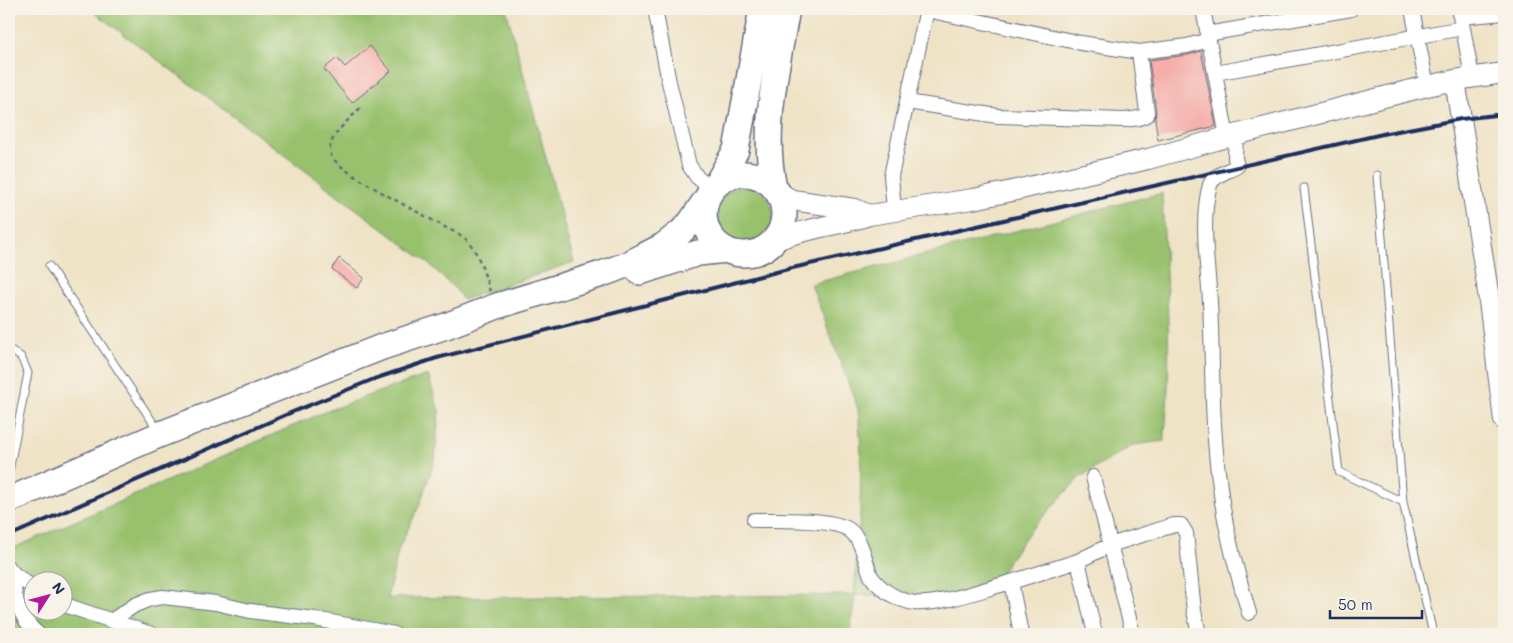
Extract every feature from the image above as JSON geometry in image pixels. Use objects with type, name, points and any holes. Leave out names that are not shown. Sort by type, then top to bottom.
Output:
[{"type":"highway","points":[[9,500],[161,434],[382,347],[446,326],[497,306],[602,274],[628,264],[663,246],[690,223],[728,168],[736,150],[762,9]]},
{"type":"highway","points":[[775,190],[768,182],[750,174],[732,176],[712,191],[704,209],[705,222],[709,233],[716,243],[734,253],[752,253],[760,251],[774,241],[780,232],[784,210],[775,190],[768,151],[774,86],[787,9]]},
{"type":"highway","points":[[9,514],[122,463],[383,356],[456,335],[500,317],[605,286],[678,258],[698,253],[726,250]]},
{"type":"main road","points":[[774,241],[799,231],[854,220],[869,215],[1012,191],[1148,159],[1427,86],[1464,78],[1504,73]]},
{"type":"main road","points":[[1464,78],[1504,420]]},
{"type":"main road","points":[[775,190],[792,200],[855,209],[869,215]]},
{"type":"street","points":[[655,9],[688,165],[697,177],[712,191]]},
{"type":"street","points":[[774,86],[800,9]]},
{"type":"street","points":[[1202,9],[1237,166],[1214,179],[1210,184],[1206,208],[1206,233],[1215,437],[1220,487],[1236,571],[1248,613]]},
{"type":"street","points":[[894,210],[890,176],[927,10],[1082,43],[1139,52],[1187,46],[1208,37],[1322,11],[1350,9]]},
{"type":"street","points":[[1412,9],[1427,86]]},
{"type":"street","points":[[1215,73],[1417,36],[1460,18],[1504,13]]},
{"type":"street","points":[[1460,18],[1464,78]]},
{"type":"street","points":[[907,102],[998,116],[1125,120],[1139,118],[1147,115],[1147,112],[1139,52]]},
{"type":"street","points":[[1093,477],[1134,634]]},
{"type":"street","points":[[754,520],[825,523],[848,529],[862,549],[873,579],[890,594],[914,603],[933,602],[1012,582],[1078,561],[1110,545],[1163,527],[1174,524],[1181,525],[1186,533],[1194,611],[1199,634]]},
{"type":"street","points":[[1078,561],[1095,634]]},
{"type":"street","points":[[11,579],[20,611],[29,627],[38,634]]},
{"type":"street","points":[[1012,582],[1017,632]]},
{"type":"street","points":[[111,621],[135,605],[150,598],[163,597],[315,619],[394,634]]},
{"type":"street","points":[[72,607],[151,634]]},
{"type":"lane","points":[[756,9],[758,34]]},
{"type":"lane","points":[[1377,175],[1403,502],[1433,634]]},
{"type":"lane","points":[[1304,188],[1339,472],[1403,502]]},
{"type":"lane","points":[[49,266],[161,434]]},
{"type":"lane","points":[[9,349],[21,357],[28,373],[9,471]]},
{"type":"path","points":[[360,108],[336,134],[331,144],[330,154],[339,165],[381,192],[465,238],[476,251],[497,306]]},
{"type":"green space","points":[[90,9],[506,9],[574,262],[463,300],[457,291],[428,263]]},
{"type":"green space","points":[[740,186],[750,186],[765,194],[771,203],[773,214],[771,225],[765,234],[750,242],[740,242],[729,237],[722,230],[717,219],[717,209],[722,198],[729,191]]},
{"type":"green space","points":[[1162,193],[1169,348],[1164,441],[1133,445],[1079,478],[1030,531],[1007,563],[987,597],[855,595],[850,634],[9,634],[9,550],[327,411],[428,375],[439,411],[435,459],[420,504],[399,548],[387,598],[854,595],[860,513],[861,450],[858,409],[811,284]]},
{"type":"building","points":[[370,46],[391,71],[352,103],[324,69],[337,58],[345,67]]},
{"type":"building","points":[[1201,51],[1216,126],[1158,140],[1149,60],[1188,55]]},
{"type":"building","points":[[339,258],[364,278],[357,288],[332,269]]},
{"type":"railway","points":[[9,536],[290,413],[374,379],[437,358],[788,269],[1387,133],[1461,119],[1504,114]]}]
